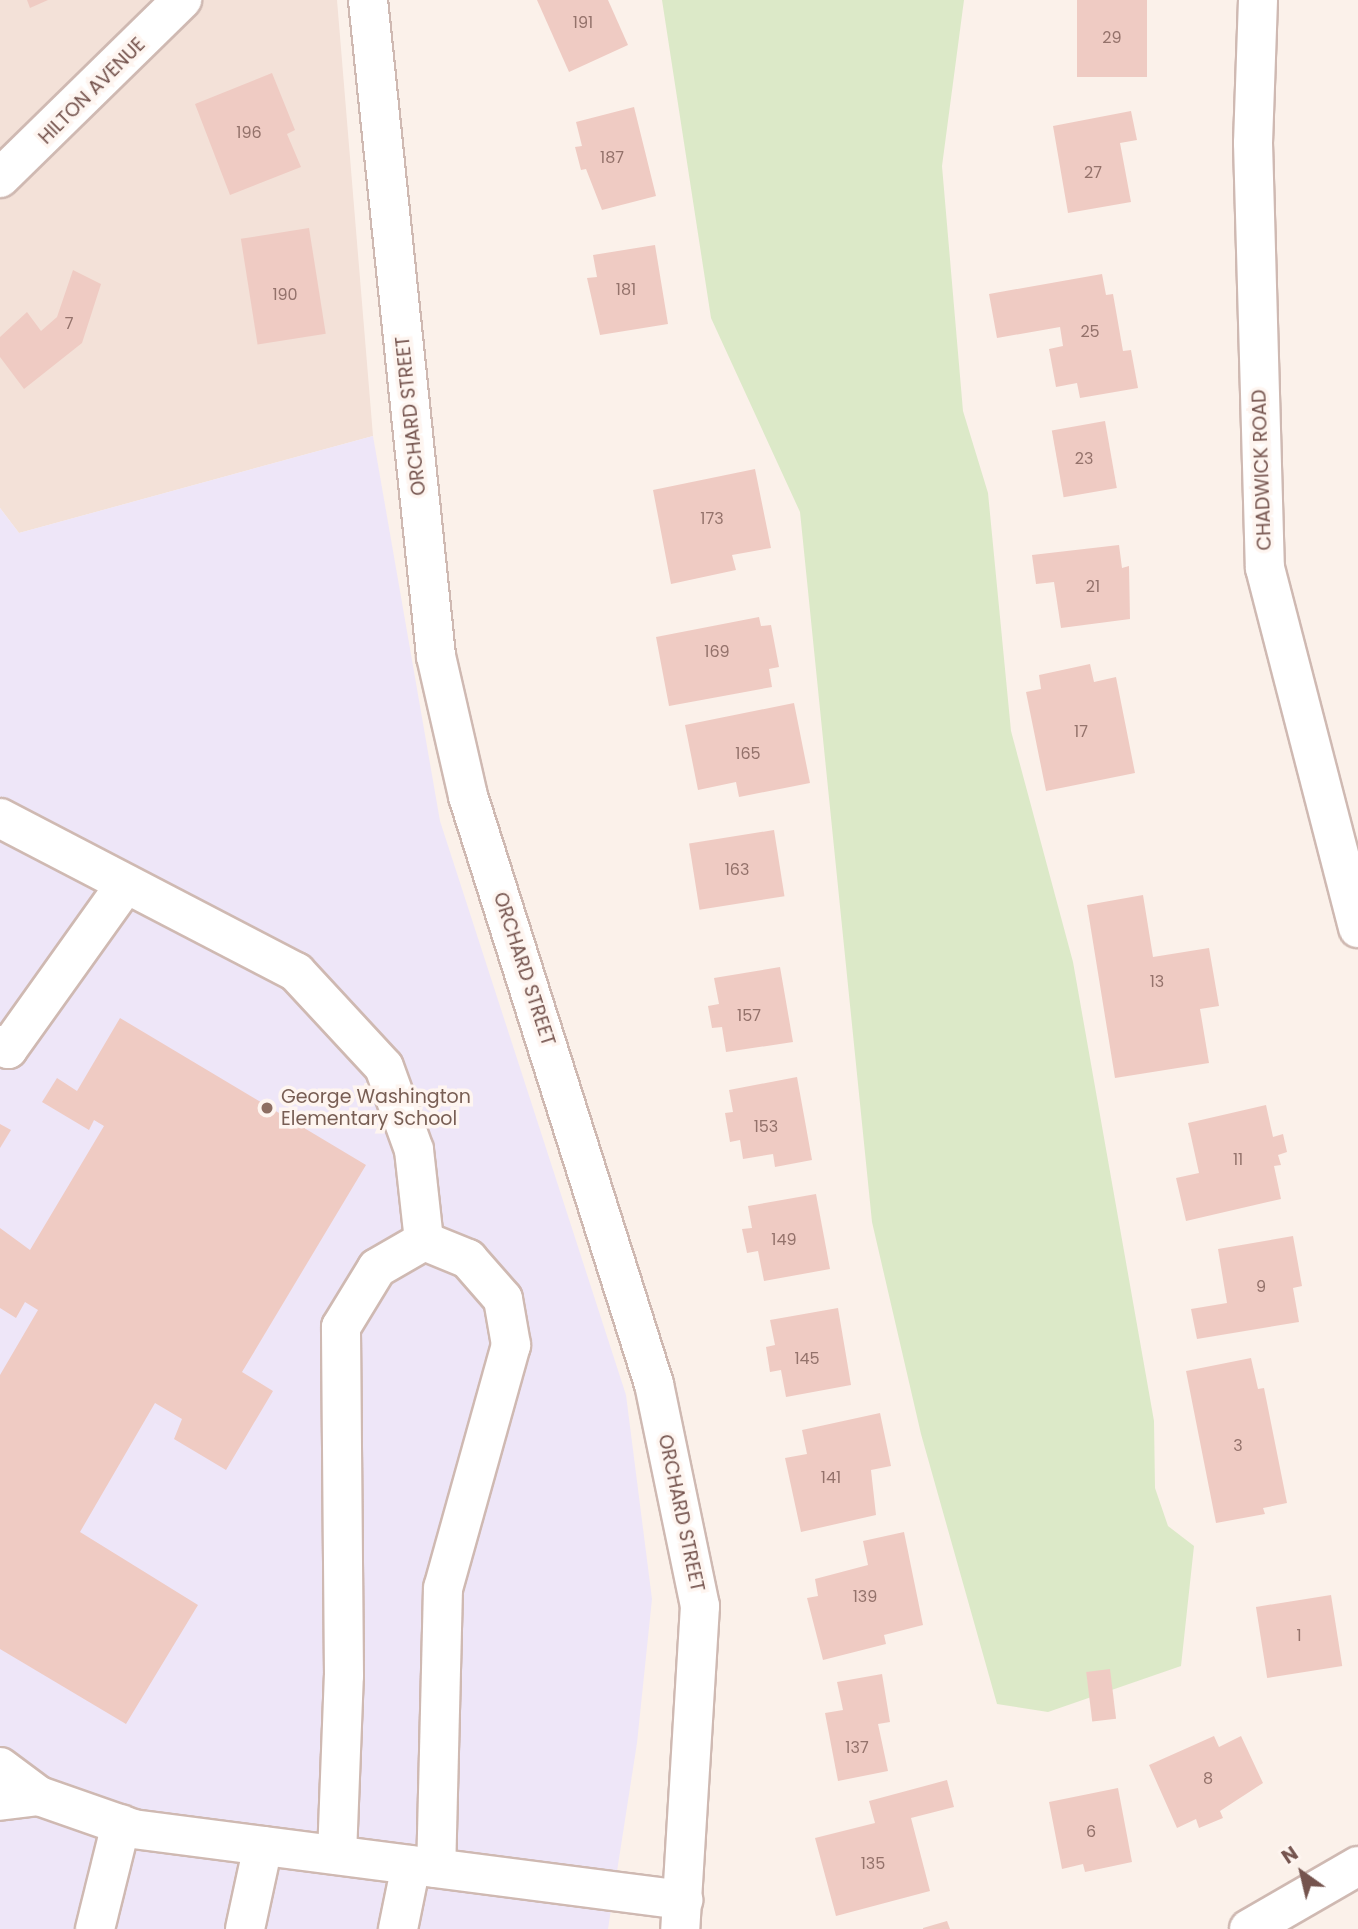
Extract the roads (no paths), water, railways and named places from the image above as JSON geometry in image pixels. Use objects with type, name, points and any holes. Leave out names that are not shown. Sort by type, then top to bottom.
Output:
[{"type":"street","name":"HILTON AVENUE","points":[[0,178],[181,0]]},
{"type":"street","name":"ORCHARD STREET","points":[[368,0],[436,656],[468,796],[654,1384],[700,1606],[682,1914]]},
{"type":"street","name":"CHADWICK ROAD","points":[[1258,0],[1253,143],[1265,568],[1355,904]]},
{"type":"street","points":[[0,818],[296,972],[384,1066],[414,1150],[424,1241]]},
{"type":"street","points":[[0,1045],[8,1049],[125,885]]},
{"type":"street","points":[[337,1855],[344,1676],[341,1327],[377,1268],[424,1241]]},
{"type":"street","points":[[398,1929],[424,1866],[443,1588],[511,1345],[503,1299],[468,1259],[424,1241]]},
{"type":"street","points":[[0,1767],[39,1796],[121,1824],[263,1846],[424,1866],[682,1914]]},
{"type":"street","points":[[0,1801],[39,1796]]},
{"type":"street","points":[[95,1929],[121,1824]]},
{"type":"street","points":[[245,1929],[263,1846]]},
{"type":"street","points":[[1249,1929],[1358,1866]]},
{"type":"place","name":"George Washington Elementary School","points":[[267,1108]]}]
